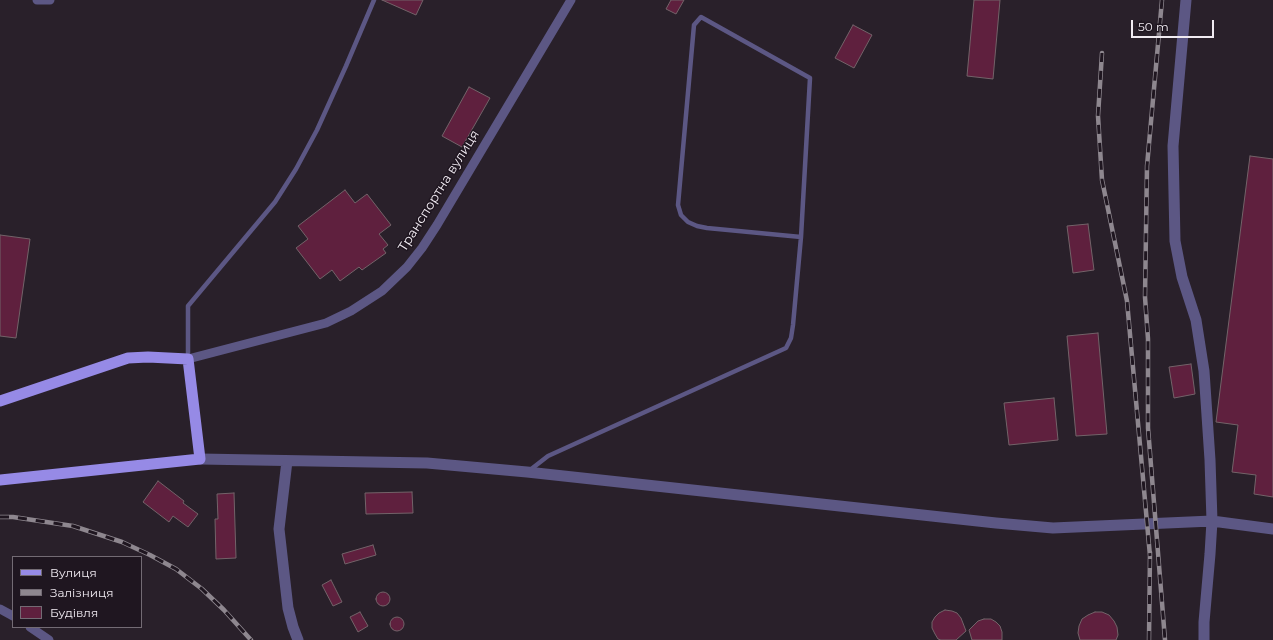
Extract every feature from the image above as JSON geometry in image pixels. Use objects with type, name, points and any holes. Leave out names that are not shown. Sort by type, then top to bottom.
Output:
[{"type":"main road","points":[[0,400],[128,358],[148,357],[188,359],[200,459],[0,480]]},
{"type":"street","points":[[36,0],[50,0]]},
{"type":"street","name":"Транспортна вулиця","points":[[188,359],[326,323],[351,311],[382,290],[407,267],[437,225],[570,0]]},
{"type":"street","points":[[1186,0],[1173,146],[1175,241],[1182,277],[1196,320],[1204,371],[1210,460],[1212,521],[1204,622],[1204,640]]},
{"type":"street","points":[[200,459],[427,463],[527,472],[1053,528],[1212,521],[1273,529]]},
{"type":"street","points":[[287,461],[279,529],[288,608],[298,640]]},
{"type":"street","points":[[0,609],[12,615]]},
{"type":"street","points":[[31,628],[49,640]]},
{"type":"lane","points":[[188,359],[188,306],[275,202],[296,168],[317,130],[374,0]]},
{"type":"lane","points":[[527,472],[548,456],[786,348],[791,338],[801,237],[810,78],[701,18],[694,25],[678,205],[681,215],[688,222],[707,228],[801,237]]},
{"type":"building","points":[[382,0],[423,0],[416,15]]},
{"type":"building","points":[[671,0],[684,0],[676,14],[666,9]]},
{"type":"building","points":[[974,0],[1000,0],[993,79],[967,76]]},
{"type":"building","points":[[853,25],[872,35],[854,68],[835,58]]},
{"type":"building","points":[[469,87],[490,98],[462,147],[442,136]]},
{"type":"building","points":[[1250,156],[1273,159],[1273,497],[1254,494],[1256,475],[1232,472],[1238,425],[1216,422]]},
{"type":"building","points":[[345,190],[355,203],[367,194],[391,225],[379,234],[388,245],[383,249],[386,253],[362,270],[359,267],[340,281],[332,270],[320,279],[296,248],[308,239],[298,226]]},
{"type":"building","points":[[1088,224],[1094,270],[1073,273],[1067,226]]},
{"type":"building","points":[[0,235],[30,239],[16,338],[0,336]]},
{"type":"building","points":[[1098,333],[1107,434],[1076,436],[1067,336]]},
{"type":"building","points":[[1191,364],[1195,394],[1174,398],[1169,367]]},
{"type":"building","points":[[1054,398],[1058,440],[1009,445],[1004,403]]},
{"type":"building","points":[[158,481],[198,514],[188,527],[173,516],[169,522],[143,502]]},
{"type":"building","points":[[412,492],[413,513],[366,514],[365,493]]},
{"type":"building","points":[[234,493],[236,558],[216,559],[215,519],[218,519],[217,494]]},
{"type":"building","points":[[373,545],[376,555],[345,564],[342,554]]},
{"type":"building","points":[[331,580],[342,602],[333,606],[322,585]]},
{"type":"building","points":[[380,592],[386,592],[390,596],[390,602],[386,606],[380,606],[376,602],[376,596]]},
{"type":"building","points":[[945,610],[957,613],[961,618],[966,631],[956,640],[938,639],[932,628],[932,622],[935,617]]},
{"type":"building","points":[[360,612],[368,626],[358,632],[350,617]]},
{"type":"building","points":[[1095,612],[1102,612],[1109,615],[1114,621],[1117,627],[1118,635],[1116,640],[1080,640],[1078,633],[1082,619]]},
{"type":"building","points":[[397,617],[402,619],[404,624],[402,629],[397,631],[392,629],[390,624],[392,619]]},
{"type":"building","points":[[991,619],[1000,626],[1002,640],[972,640],[969,630],[978,621]]},
{"type":"railway","points":[[1162,0],[1147,166],[1145,297],[1148,339],[1148,428],[1165,640]]},
{"type":"railway","points":[[1102,53],[1098,116],[1102,180],[1127,301],[1150,556]]},
{"type":"railway","points":[[0,517],[13,517],[73,526],[122,542],[150,555],[176,569],[202,589],[224,610],[251,640]]},
{"type":"railway","points":[[1149,640],[1150,552]]}]
